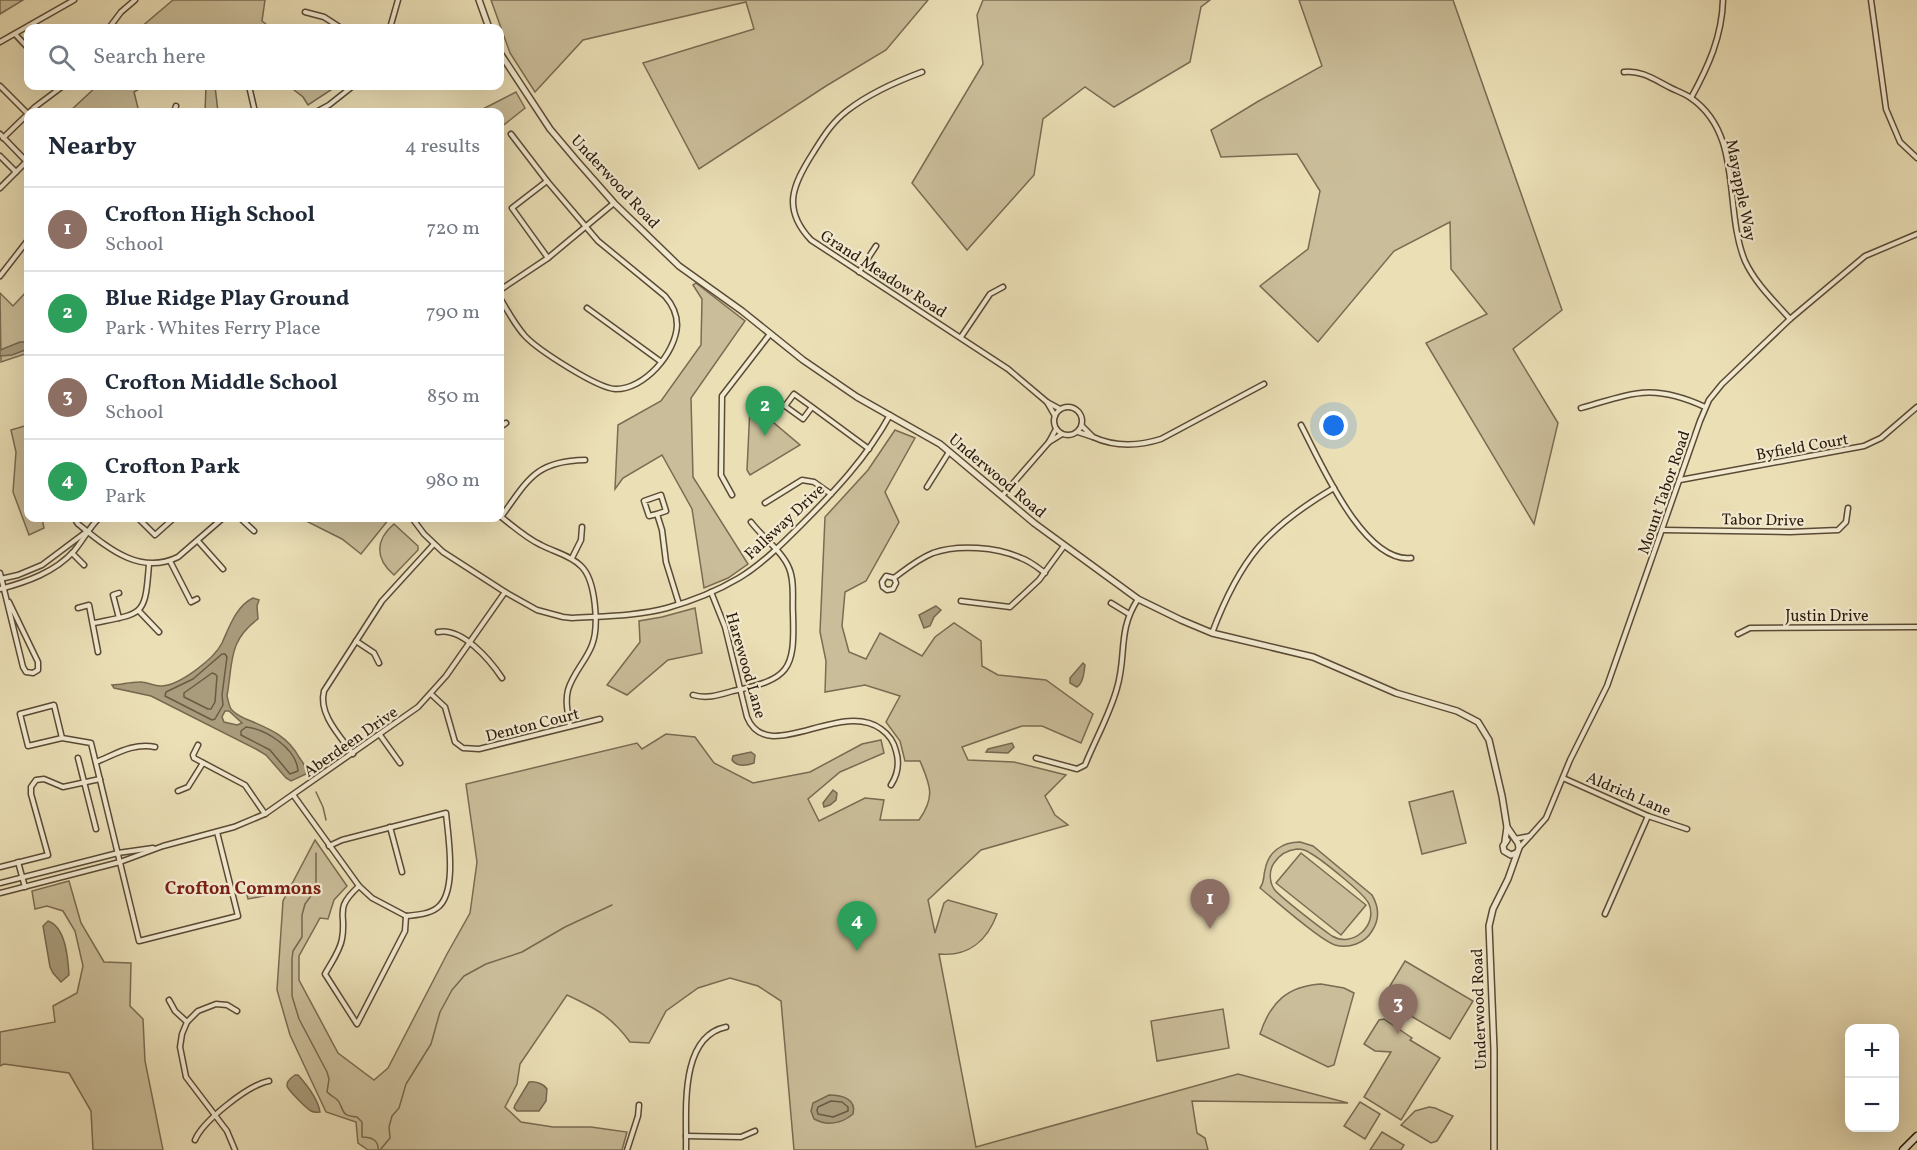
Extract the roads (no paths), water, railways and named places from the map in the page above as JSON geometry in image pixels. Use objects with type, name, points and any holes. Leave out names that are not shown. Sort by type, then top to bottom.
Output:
[{"type":"main road","points":[[1903,1150],[1917,1136]]},
{"type":"street","points":[[32,24],[74,0]]},
{"type":"street","points":[[112,24],[121,12],[135,0]]},
{"type":"street","points":[[391,24],[398,0]]},
{"type":"street","points":[[479,0],[488,24]]},
{"type":"street","points":[[1691,98],[1710,63],[1721,19],[1723,0]]},
{"type":"street","points":[[1871,0],[1886,109],[1900,142],[1917,158]]},
{"type":"street","points":[[305,12],[324,17],[335,24]]},
{"type":"street","points":[[0,42],[24,29]]},
{"type":"street","points":[[15,34],[24,44]]},
{"type":"street","name":"Underwood Road","points":[[504,59],[550,129],[590,177],[679,266],[742,311],[803,360],[857,397],[926,435],[950,452],[1064,546],[1138,599],[1212,633],[1313,657],[1396,693],[1472,718],[1482,727],[1489,740],[1507,827],[1505,841]]},
{"type":"street","name":"Grand Meadow Road","points":[[922,72],[883,88],[843,115],[828,129],[796,180],[792,205],[796,219],[802,231],[811,240],[961,337],[1008,369],[1047,402],[1060,409]]},
{"type":"street","name":"Mayapple Way","points":[[1624,72],[1642,73],[1691,98],[1711,119],[1722,140],[1726,154],[1737,230],[1745,261],[1760,285],[1790,319]]},
{"type":"street","points":[[0,86],[24,110]]},
{"type":"street","points":[[34,108],[58,90]]},
{"type":"street","points":[[250,90],[254,108]]},
{"type":"street","points":[[323,108],[348,90]]},
{"type":"street","points":[[24,116],[2,136],[24,158]]},
{"type":"street","points":[[504,304],[520,330],[532,343],[599,385],[613,389],[631,387],[646,379],[669,349],[676,332],[676,318],[670,302],[659,290],[603,245],[585,226],[547,182],[511,134]]},
{"type":"street","points":[[0,156],[16,172]]},
{"type":"street","points":[[0,188],[24,165]]},
{"type":"street","points":[[547,182],[512,208],[548,258]]},
{"type":"street","points":[[504,287],[548,258],[614,203]]},
{"type":"street","name":"Mount Tabor Road","points":[[1518,850],[1546,818],[1615,666],[1705,408],[1722,384],[1790,319],[1865,256],[1917,234]]},
{"type":"street","points":[[0,276],[24,245]]},
{"type":"street","points":[[859,272],[876,246]]},
{"type":"street","points":[[961,337],[990,294],[1003,287]]},
{"type":"street","points":[[587,308],[660,361]]},
{"type":"street","points":[[732,495],[721,475],[722,396],[770,334]]},
{"type":"street","points":[[1077,432],[1110,443],[1146,444],[1161,439],[1264,384]]},
{"type":"street","points":[[1581,408],[1646,392],[1675,396],[1705,408]]},
{"type":"street","points":[[812,407],[803,419],[785,406],[794,394],[812,407],[869,449]]},
{"type":"street","name":"Grand Meadow Road","points":[[1047,402],[1055,416]]},
{"type":"street","points":[[1002,496],[1049,442],[1056,429],[1055,416],[1060,409],[1068,406],[1076,408],[1082,417],[1082,426],[1077,432],[1069,435],[1062,434],[1056,429]]},
{"type":"street","name":"Byfield Court","points":[[1680,480],[1864,446],[1881,438],[1917,407]]},
{"type":"street","name":"Fallsway Drive","points":[[415,522],[434,544],[505,592],[546,613],[563,617],[647,612],[679,604],[711,592],[741,577],[776,550],[831,495],[869,449],[890,415]]},
{"type":"street","points":[[1301,425],[1351,517],[1368,537],[1394,556],[1404,559],[1411,558]]},
{"type":"street","points":[[1082,426],[1093,437]]},
{"type":"street","points":[[1049,442],[1062,434]]},
{"type":"street","points":[[927,487],[950,452]]},
{"type":"street","points":[[504,511],[527,481],[541,469],[564,460],[585,460]]},
{"type":"street","points":[[765,503],[802,480],[814,482],[831,495]]},
{"type":"street","points":[[1212,633],[1237,576],[1264,540],[1299,509],[1334,488]]},
{"type":"street","points":[[661,495],[666,511],[657,514],[649,516],[644,501],[661,495]]},
{"type":"street","name":"Tabor Drive","points":[[1663,530],[1790,532],[1838,530],[1846,522],[1848,508]]},
{"type":"street","points":[[657,514],[662,530],[666,562],[679,604]]},
{"type":"street","points":[[504,519],[533,541],[572,558],[589,577],[595,616],[592,645],[568,690],[567,706],[570,726]]},
{"type":"street","points":[[77,522],[122,556],[149,564],[170,561],[186,552],[219,522]]},
{"type":"street","points":[[1,579],[42,565],[95,522]]},
{"type":"street","points":[[142,522],[155,535],[170,522]]},
{"type":"street","points":[[244,522],[254,531]]},
{"type":"street","points":[[693,695],[709,697],[774,679],[784,670],[793,653],[791,574],[776,550],[752,522]]},
{"type":"street","points":[[572,558],[581,540],[582,527]]},
{"type":"street","points":[[2,589],[21,584],[47,572],[72,553],[86,531]]},
{"type":"street","points":[[198,541],[223,569]]},
{"type":"street","points":[[353,754],[325,714],[322,702],[327,685],[382,601],[434,544]]},
{"type":"street","points":[[960,601],[1010,607],[1036,584],[1064,546]]},
{"type":"street","points":[[894,578],[931,554],[959,547],[1006,553],[1022,558],[1045,573]]},
{"type":"street","points":[[72,553],[84,565]]},
{"type":"street","points":[[170,561],[191,602],[197,599]]},
{"type":"street","points":[[94,624],[139,611],[146,600],[149,564]]},
{"type":"street","points":[[0,573],[2,589],[9,602],[38,663],[38,670],[33,673],[26,672],[23,667],[9,602]]},
{"type":"street","name":"Aberdeen Drive","points":[[0,883],[118,853],[163,846],[217,832],[265,814],[294,796],[418,707],[431,694],[469,644],[505,592]]},
{"type":"street","name":"Harewood Lane","points":[[711,592],[725,627],[749,722],[755,730],[764,735],[780,736],[847,720],[861,720],[876,725],[889,736],[897,753],[897,774],[891,785]]},
{"type":"street","points":[[119,593],[113,595],[119,618]]},
{"type":"street","points":[[1036,758],[1077,769],[1085,765],[1118,687],[1124,631],[1129,614],[1138,599]]},
{"type":"street","points":[[1111,603],[1129,614]]},
{"type":"street","points":[[78,608],[89,605],[99,652]]},
{"type":"street","points":[[139,611],[159,632]]},
{"type":"street","name":"Justin Drive","points":[[1738,634],[1750,627],[1917,627]]},
{"type":"street","points":[[438,632],[452,633],[469,644],[490,660],[502,678]]},
{"type":"street","points":[[356,641],[374,653],[379,663]]},
{"type":"street","name":"Denton Court","points":[[431,694],[445,707],[453,738],[463,748],[479,749],[600,719]]},
{"type":"street","points":[[62,738],[54,705],[20,714],[28,746],[62,738],[91,743],[140,941],[238,916],[217,832]]},
{"type":"street","points":[[380,735],[400,764]]},
{"type":"street","points":[[198,745],[193,757],[245,785],[265,814]]},
{"type":"street","points":[[96,762],[136,746],[155,747]]},
{"type":"street","points":[[78,758],[96,829]]},
{"type":"street","points":[[178,791],[188,787],[203,763]]},
{"type":"street","points":[[0,867],[48,855],[31,794],[33,783],[41,778],[63,787],[100,779]]},
{"type":"street","name":"Aldrich Lane","points":[[1563,778],[1648,816],[1687,829]]},
{"type":"street","points":[[294,796],[329,846],[358,886],[372,898],[406,916],[433,910],[442,904],[448,893],[450,855],[446,813],[342,840],[329,846]]},
{"type":"street","points":[[1605,914],[1648,816]]},
{"type":"street","points":[[390,827],[402,872]]},
{"type":"street","name":"Underwood Road","points":[[1507,827],[1514,839]]},
{"type":"street","points":[[1511,870],[1503,846],[1505,841],[1530,836]]},
{"type":"street","points":[[1506,853],[1511,855],[1518,850],[1518,843],[1514,839]]},
{"type":"street","name":"Aberdeen Drive","points":[[0,893],[120,862],[163,846]]},
{"type":"street","name":"Underwood Road","points":[[1494,1150],[1494,1050],[1489,926],[1493,909],[1518,850]]},
{"type":"street","points":[[18,862],[25,887]]},
{"type":"street","points":[[358,886],[342,906],[342,942],[325,974],[357,1024],[405,931],[406,916]]},
{"type":"street","points":[[169,1000],[175,1011],[187,1022]]},
{"type":"street","points":[[236,1150],[231,1137],[189,1083],[184,1072],[181,1041],[187,1022],[198,1011],[210,1005],[227,1005],[237,1011]]},
{"type":"street","points":[[686,1150],[687,1084],[690,1065],[700,1046],[710,1034],[726,1027]]},
{"type":"street","points":[[195,1140],[204,1126],[215,1116],[251,1088],[269,1081]]},
{"type":"street","points":[[627,1150],[638,1116],[639,1105]]},
{"type":"street","points":[[686,1136],[741,1137],[755,1131]]},
{"type":"water","points":[[24,342],[24,350],[12,355],[0,356],[0,350]]},
{"type":"water","points":[[253,598],[259,600],[258,619],[248,627],[237,644],[227,696],[230,708],[235,713],[279,735],[295,750],[306,769],[306,774],[291,781],[266,755],[256,749],[151,696],[114,688],[112,685],[142,682],[162,686],[187,676],[218,649],[234,618]],"holes":[[[225,711],[229,711],[242,723],[237,725],[224,722],[222,717]]]},
{"type":"water","points":[[936,606],[941,610],[934,617],[930,626],[924,628],[919,615]]},
{"type":"water","points":[[1083,663],[1085,665],[1083,678],[1077,687],[1070,683],[1070,678]]},
{"type":"water","points":[[1012,743],[1014,747],[1008,753],[986,752],[988,749]]},
{"type":"water","points":[[751,752],[755,755],[754,763],[742,765],[732,760],[733,756]]},
{"type":"water","points":[[833,790],[837,793],[836,800],[824,807],[823,803]]},
{"type":"water","points":[[48,921],[59,930],[67,952],[69,975],[61,982],[50,967],[43,926]]},
{"type":"water","points":[[298,1075],[312,1092],[320,1112],[309,1110],[288,1088],[287,1082]]},
{"type":"water","points":[[529,1082],[537,1082],[546,1087],[546,1101],[539,1111],[517,1111],[514,1108],[515,1105]]},
{"type":"water","points":[[829,1095],[851,1101],[853,1114],[834,1123],[824,1123],[814,1119],[811,1111],[813,1103]]},
{"type":"waterway","points":[[316,792],[326,820]]},
{"type":"waterway","points":[[316,853],[316,889],[305,904],[302,915],[302,937],[293,951],[292,996],[299,1019],[327,1072],[329,1079],[327,1092],[338,1101],[345,1113],[357,1117],[362,1122],[362,1137],[374,1140],[378,1150]]},
{"type":"waterway","points":[[380,1150],[390,1138],[389,1127],[392,1116],[399,1108],[406,1084],[431,1044],[440,1012],[452,990],[464,976],[486,964],[522,952],[565,927],[612,905]]},
{"type":"place","name":"Blue Ridge Play Ground","points":[[765,436]]},
{"type":"place","name":"Crofton High School","points":[[1210,929]]},
{"type":"place","name":"Crofton Park","points":[[857,951]]},
{"type":"place","name":"Crofton Middle School","points":[[1398,1034]]},
{"type":"district","name":"Crofton Commons","points":[[243,888]]}]
